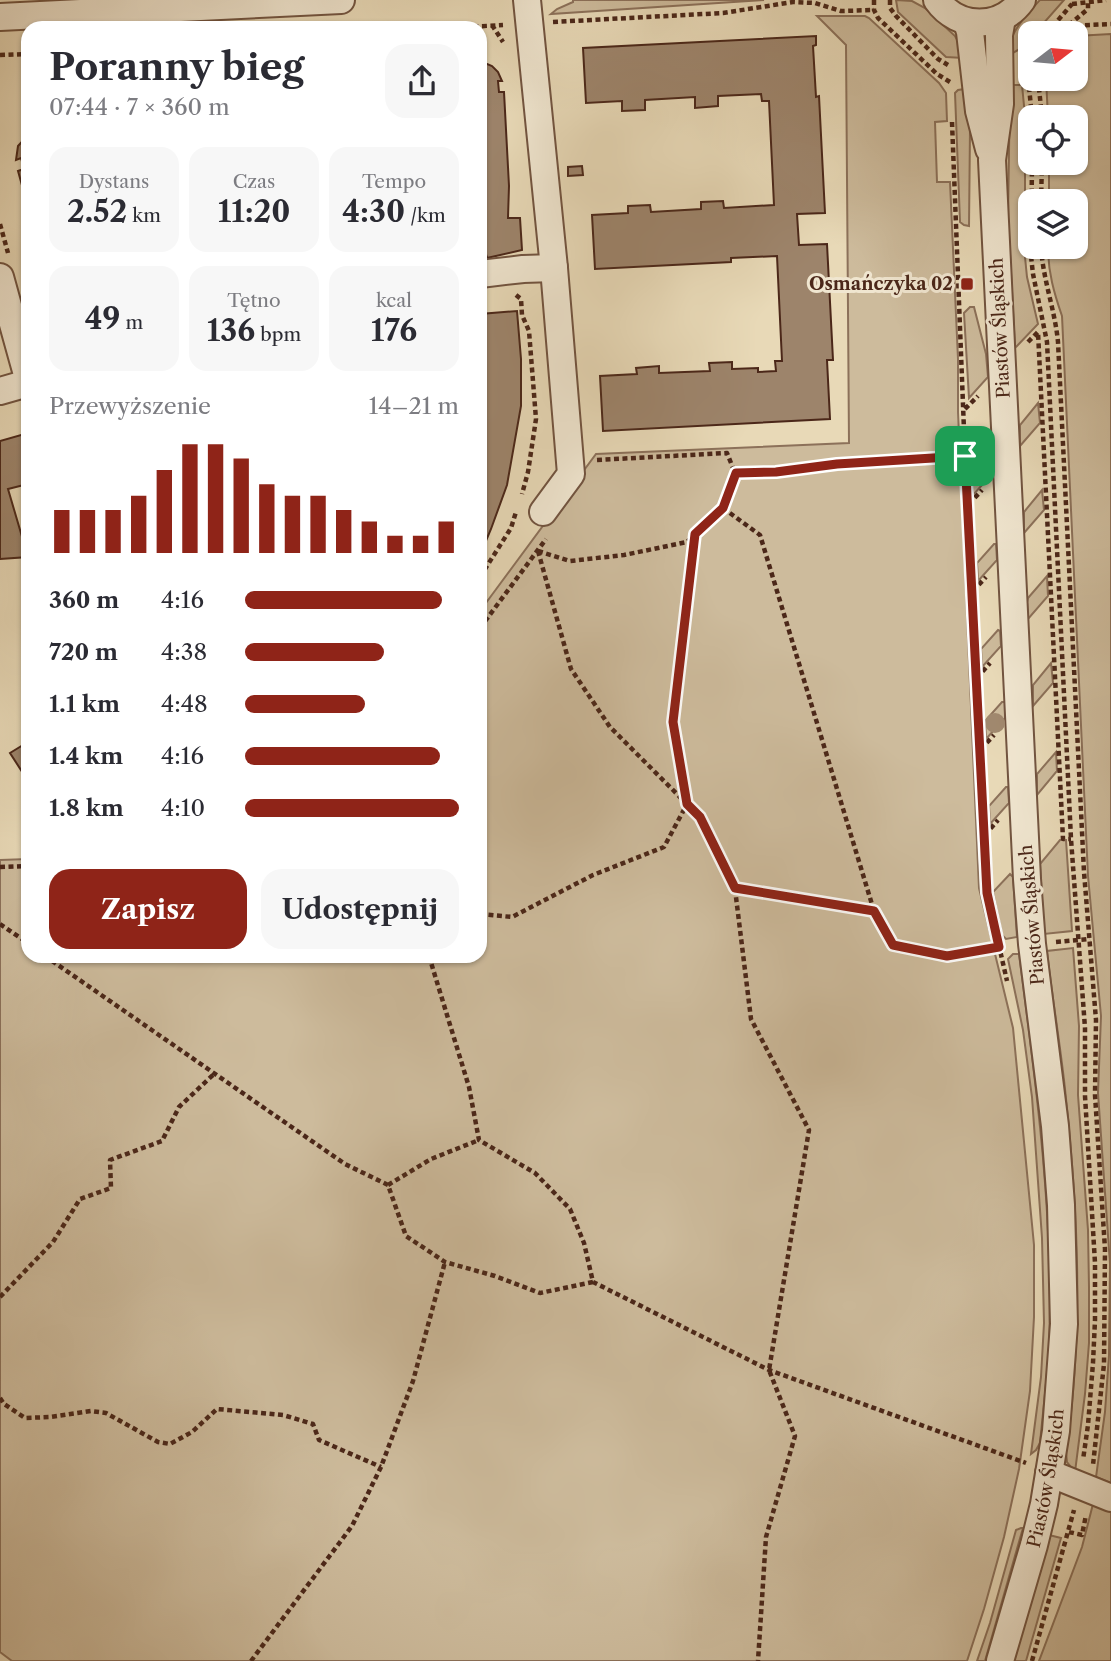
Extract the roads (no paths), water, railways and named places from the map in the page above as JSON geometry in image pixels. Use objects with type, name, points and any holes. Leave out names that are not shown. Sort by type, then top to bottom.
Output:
[{"type":"street","points":[[0,17],[341,0]]},
{"type":"street","points":[[937,0],[948,13],[967,22],[988,23],[1002,18],[1022,0]]},
{"type":"street","points":[[528,11],[572,474],[538,515]]},
{"type":"street","name":"Piastów Śląskich","points":[[1000,1661],[1034,1545],[1036,1474],[1057,1419],[1064,1324],[1061,1205],[1055,1126],[1035,969],[1027,879],[992,160],[1000,104],[999,36],[1002,18]]},
{"type":"street","name":"Piastów Śląskich","points":[[967,22],[979,111],[992,160]]},
{"type":"street","points":[[487,273],[554,268]]},
{"type":"street","points":[[0,277],[21,354]]},
{"type":"street","points":[[0,391],[21,383]]},
{"type":"street","points":[[1036,1474],[1093,1491]]},
{"type":"place","name":"Osmańczyka 02","points":[[967,284]]}]
